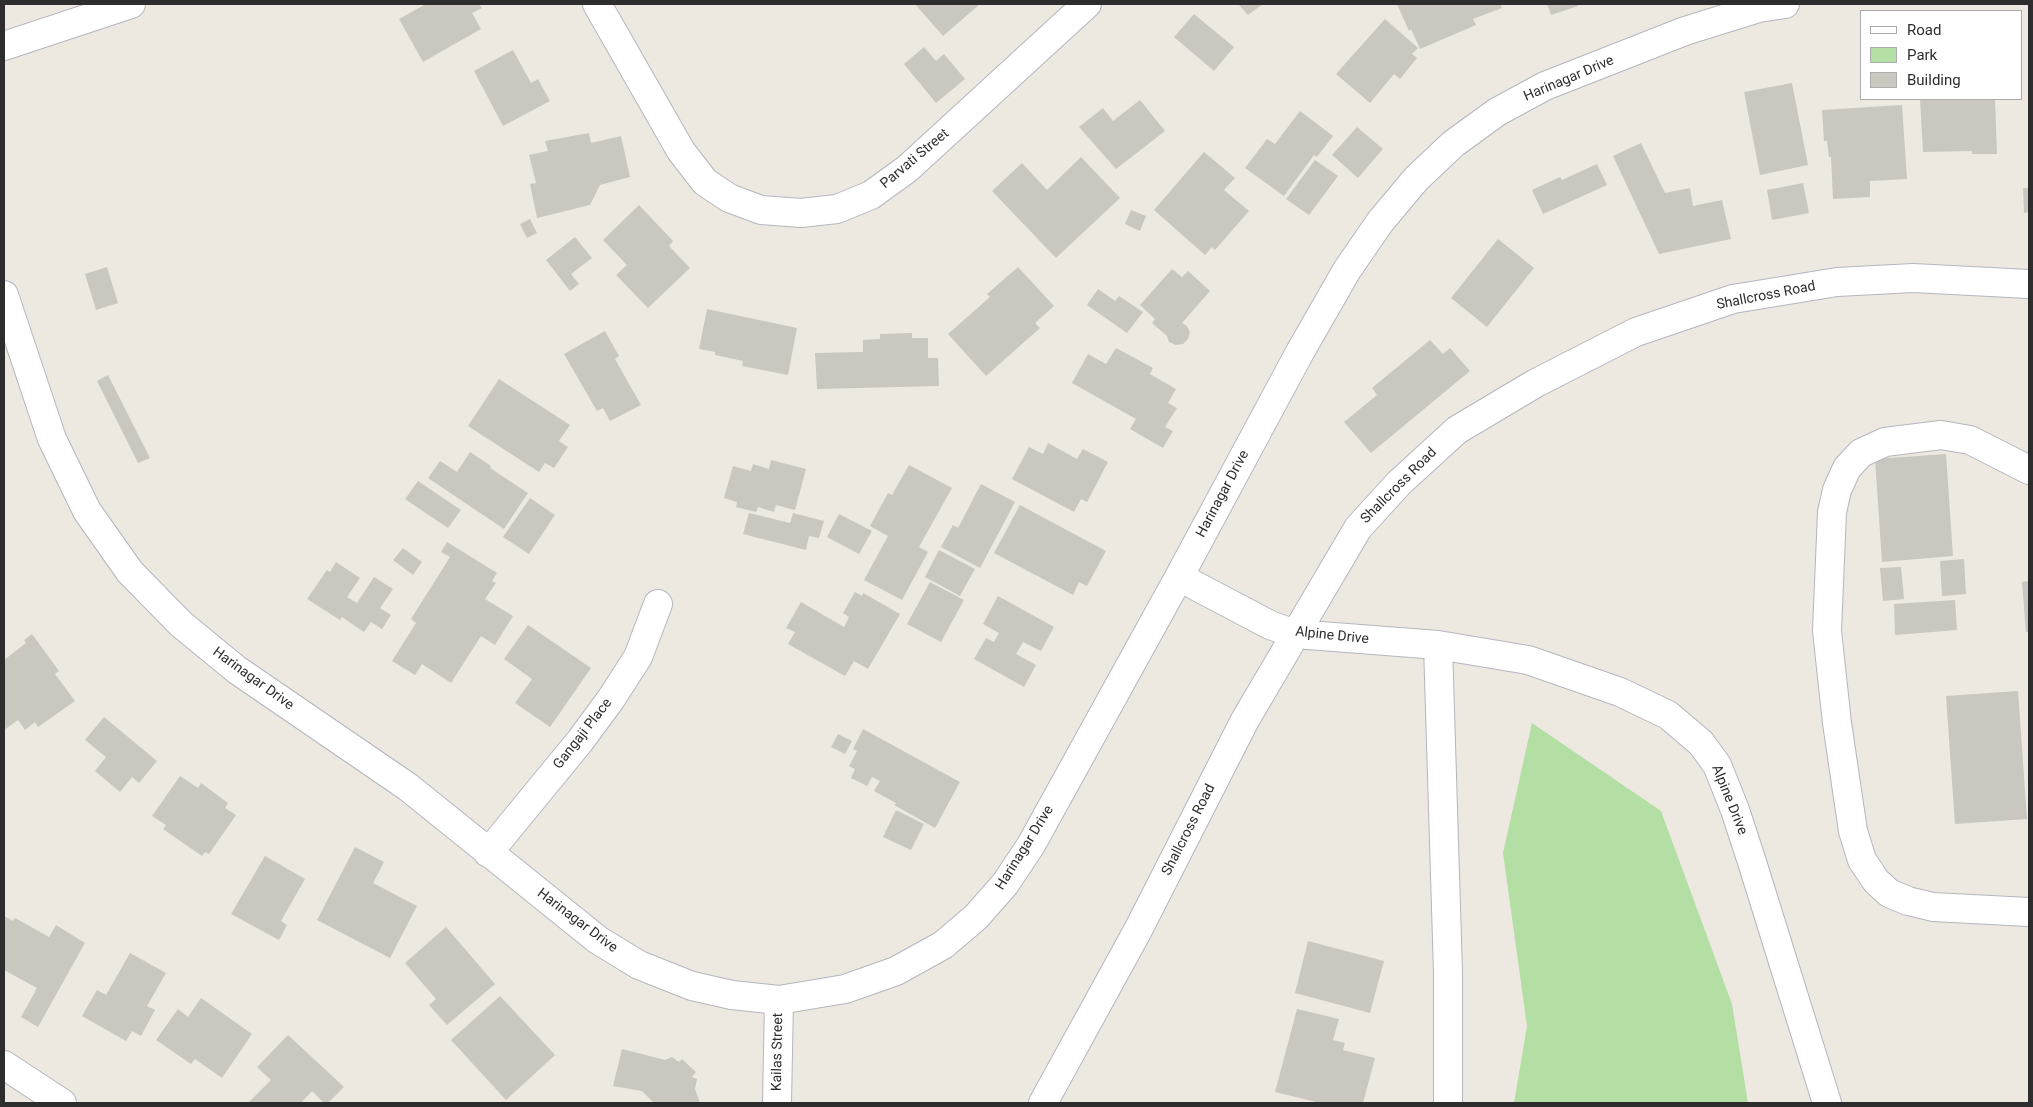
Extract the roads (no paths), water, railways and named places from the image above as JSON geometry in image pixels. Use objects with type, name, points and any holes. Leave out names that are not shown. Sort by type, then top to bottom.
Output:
[{"type":"street","points":[[4,46],[132,4]]},
{"type":"street","name":"Parvati Street","points":[[597,4],[681,151],[705,182],[730,198],[761,210],[801,213],[837,209],[871,195],[907,169],[1087,4]]},
{"type":"street","name":"Harinagar Drive","points":[[4,295],[52,439],[87,511],[130,572],[181,624],[238,670],[408,787],[488,854],[598,940],[639,965],[692,986],[732,995],[779,1000],[845,989],[896,971],[943,945],[976,917],[1005,884],[1031,845],[1179,577],[1300,352],[1347,270],[1380,222],[1416,178],[1453,144],[1497,112],[1545,86],[1685,31],[1759,8],[1785,4]]},
{"type":"street","name":"Shallcross Road","points":[[1043,1103],[1138,930],[1245,720],[1358,528],[1399,483],[1457,430],[1536,383],[1636,332],[1733,299],[1837,282],[1913,278],[2029,284]]},
{"type":"street","points":[[2029,470],[1970,440],[1941,435],[1885,442],[1862,453],[1847,468],[1837,490],[1832,512],[1827,631],[1837,723],[1853,832],[1862,860],[1876,881],[1889,894],[1933,907],[2029,912]]},
{"type":"street","name":"Alpine Drive","points":[[1179,577],[1270,625],[1295,634],[1438,645],[1528,660],[1620,692],[1668,715],[1701,742],[1717,765],[1735,810],[1827,1103]]},
{"type":"street","name":"Gangaji Place","points":[[488,854],[580,741],[611,699],[638,657],[658,604]]},
{"type":"street","points":[[1438,645],[1448,973],[1448,1103]]},
{"type":"street","name":"Kailas Street","points":[[777,1103],[779,1000]]},
{"type":"street","points":[[4,1065],[62,1103]]}]
